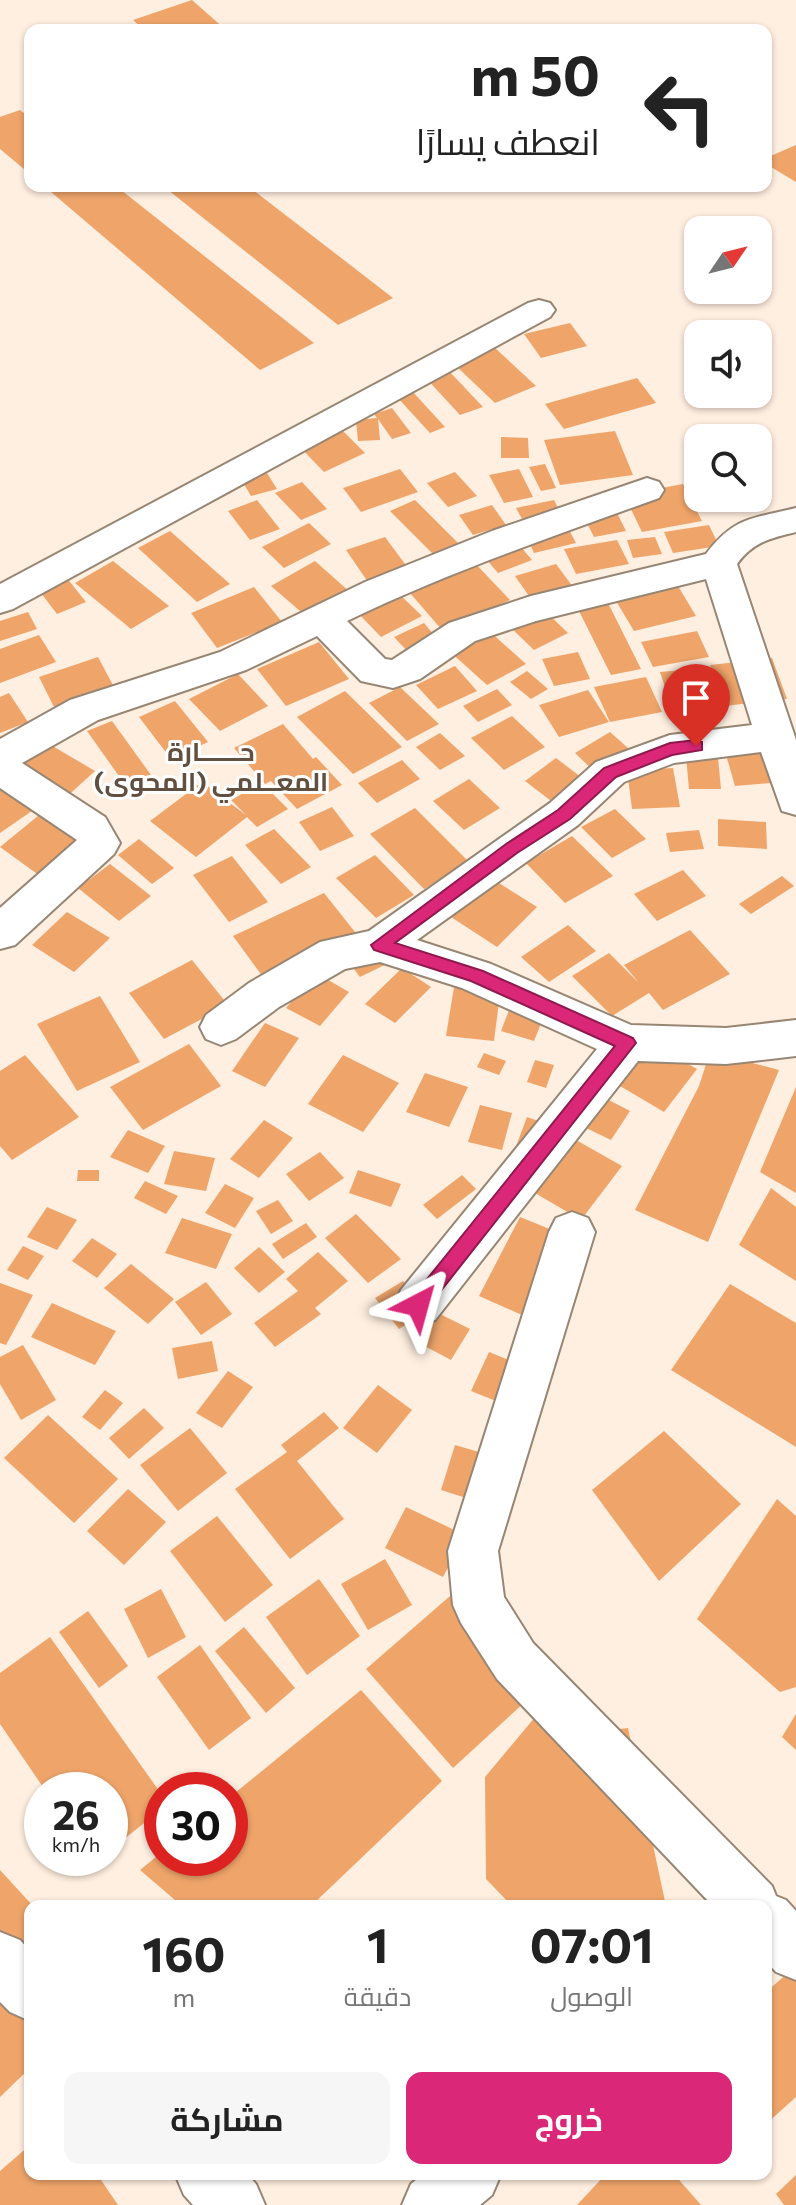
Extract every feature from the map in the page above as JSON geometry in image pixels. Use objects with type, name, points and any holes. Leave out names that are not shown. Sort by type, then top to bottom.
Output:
[{"type":"street","points":[[0,600],[539,310]]},
{"type":"street","points":[[0,757],[84,710],[233,661],[378,591],[505,540],[647,490]]},
{"type":"street","points":[[321,618],[374,671],[393,674],[407,669],[462,632],[531,609],[611,592],[719,563],[735,541],[751,531],[796,520]]},
{"type":"street","points":[[719,563],[796,800]]},
{"type":"street","points":[[221,1027],[264,995],[335,954],[380,945],[564,814],[610,772],[670,749],[775,736]]},
{"type":"street","points":[[0,768],[91,828],[100,843],[0,933]]},
{"type":"street","points":[[380,945],[476,976],[627,1043],[726,1046],[796,1038]]},
{"type":"street","points":[[418,1305],[627,1043]]},
{"type":"street","points":[[572,1232],[473,1551],[479,1605],[515,1661],[749,1900]]},
{"type":"street","points":[[0,1960],[24,1986]]},
{"type":"street","points":[[211,2180],[235,2205]]},
{"type":"street","points":[[432,2205],[463,2180]]},
{"type":"building","points":[[192,0],[219,24],[137,24],[133,20]]},
{"type":"building","points":[[20,110],[24,113],[24,169],[0,149],[0,117]]},
{"type":"building","points":[[796,145],[796,182],[772,168],[772,155]]},
{"type":"building","points":[[51,192],[124,192],[314,343],[260,370]]},
{"type":"building","points":[[171,192],[256,192],[393,298],[338,325]]},
{"type":"building","points":[[570,323],[587,346],[541,358],[524,334]]},
{"type":"building","points":[[494,347],[536,386],[495,403],[454,364]]},
{"type":"building","points":[[447,369],[483,407],[460,415],[425,377]]},
{"type":"building","points":[[637,378],[656,403],[564,429],[545,404]]},
{"type":"building","points":[[412,391],[445,427],[430,433],[397,397]]},
{"type":"building","points":[[392,408],[411,433],[392,439],[378,419],[380,440],[358,441],[356,420],[377,418],[374,414]]},
{"type":"building","points":[[338,426],[365,453],[324,472],[297,444]]},
{"type":"building","points":[[615,431],[633,475],[560,485],[544,440]]},
{"type":"building","points":[[501,437],[528,438],[529,458],[501,458]]},
{"type":"building","points":[[545,464],[556,488],[541,491],[529,467]]},
{"type":"building","points":[[400,469],[418,492],[361,512],[343,488]]},
{"type":"building","points":[[519,469],[533,497],[504,503],[489,475]]},
{"type":"building","points":[[455,472],[477,496],[448,507],[427,483]]},
{"type":"building","points":[[267,473],[277,489],[251,496],[241,479]]},
{"type":"building","points":[[302,482],[327,509],[301,520],[275,493]]},
{"type":"building","points":[[683,484],[684,512],[697,512],[702,521],[642,532],[624,495]]},
{"type":"building","points":[[257,500],[280,529],[250,540],[228,511]]},
{"type":"building","points":[[415,500],[462,547],[437,558],[390,511]]},
{"type":"building","points":[[554,500],[559,510],[522,519],[516,508]]},
{"type":"building","points":[[492,505],[506,525],[473,535],[459,515]]},
{"type":"building","points":[[615,509],[626,531],[594,537],[583,515]]},
{"type":"building","points":[[309,523],[331,544],[284,568],[262,547]]},
{"type":"building","points":[[709,525],[719,546],[673,553],[664,532]]},
{"type":"building","points":[[567,526],[576,543],[534,553],[526,535]]},
{"type":"building","points":[[170,531],[230,584],[197,602],[138,548]]},
{"type":"building","points":[[385,537],[408,568],[368,582],[346,550]]},
{"type":"building","points":[[655,537],[662,554],[633,558],[627,540]]},
{"type":"building","points":[[617,540],[629,564],[576,574],[564,549]]},
{"type":"building","points":[[520,546],[532,560],[498,573],[486,559]]},
{"type":"building","points":[[470,558],[510,600],[442,630],[404,586]]},
{"type":"building","points":[[113,561],[169,606],[131,629],[75,583]]},
{"type":"building","points":[[315,561],[351,593],[307,617],[271,586]]},
{"type":"building","points":[[556,564],[573,587],[531,599],[515,576]]},
{"type":"building","points":[[66,577],[86,602],[57,614],[38,589]]},
{"type":"building","points":[[678,586],[696,616],[634,631],[616,601]]},
{"type":"building","points":[[254,587],[282,622],[217,648],[191,613]]},
{"type":"building","points":[[397,592],[422,616],[381,637],[357,612]]},
{"type":"building","points":[[607,601],[641,669],[611,675],[577,607]]},
{"type":"building","points":[[544,610],[568,633],[534,650],[510,627]]},
{"type":"building","points":[[28,612],[37,629],[0,641],[0,621]]},
{"type":"building","points":[[424,623],[439,641],[410,654],[394,637]]},
{"type":"building","points":[[487,629],[526,664],[487,685],[448,650]]},
{"type":"building","points":[[697,631],[709,657],[653,667],[641,642]]},
{"type":"building","points":[[39,635],[56,662],[0,683],[0,649]]},
{"type":"building","points":[[319,642],[349,679],[286,706],[257,669]]},
{"type":"building","points":[[578,652],[590,679],[554,686],[542,659]]},
{"type":"building","points":[[98,657],[115,689],[55,709],[39,677]]},
{"type":"building","points":[[772,658],[787,699],[724,706],[710,665]]},
{"type":"building","points":[[455,666],[477,691],[438,709],[416,685]]},
{"type":"building","points":[[694,669],[704,701],[671,705],[660,672]]},
{"type":"building","points":[[527,671],[548,689],[531,699],[510,682]]},
{"type":"building","points":[[238,674],[268,706],[220,731],[189,699]]},
{"type":"building","points":[[646,677],[662,712],[610,722],[594,687]]},
{"type":"building","points":[[400,687],[439,724],[407,741],[369,703]]},
{"type":"building","points":[[497,689],[512,705],[478,722],[463,706]]},
{"type":"building","points":[[588,690],[609,722],[559,737],[539,705]]},
{"type":"building","points":[[345,691],[402,747],[353,774],[297,717]]},
{"type":"building","points":[[9,693],[28,722],[0,733],[0,697]]},
{"type":"building","points":[[175,701],[208,742],[171,759],[139,717]]},
{"type":"building","points":[[512,716],[545,747],[504,770],[471,738]]},
{"type":"building","points":[[112,721],[151,775],[126,786],[87,731]]},
{"type":"building","points":[[283,724],[313,759],[316,757],[342,785],[297,809],[271,781],[265,784],[234,748]]},
{"type":"building","points":[[756,731],[771,783],[735,786],[720,734]]},
{"type":"building","points":[[610,732],[637,756],[601,778],[575,753]]},
{"type":"building","points":[[440,733],[465,756],[440,770],[416,747]]},
{"type":"building","points":[[44,741],[95,771],[62,801],[11,770]]},
{"type":"building","points":[[685,746],[717,747],[721,789],[689,789]]},
{"type":"building","points":[[556,758],[590,784],[559,807],[525,781]]},
{"type":"building","points":[[402,760],[420,779],[377,803],[358,783]]},
{"type":"building","points":[[673,768],[680,807],[632,809],[627,770]]},
{"type":"building","points":[[0,775],[39,806],[0,833]]},
{"type":"building","points":[[469,779],[500,808],[464,830],[433,801]]},
{"type":"building","points":[[202,782],[246,815],[231,800],[262,783],[288,809],[257,827],[247,817],[196,857],[150,821]]},
{"type":"building","points":[[332,807],[354,836],[320,851],[299,822]]},
{"type":"building","points":[[415,808],[469,862],[424,889],[370,834]]},
{"type":"building","points":[[615,809],[646,839],[612,858],[581,827]]},
{"type":"building","points":[[44,811],[92,843],[47,881],[0,847]]},
{"type":"building","points":[[718,819],[766,822],[767,849],[718,846]]},
{"type":"building","points":[[274,829],[311,867],[281,884],[245,845]]},
{"type":"building","points":[[699,830],[704,849],[670,852],[666,833]]},
{"type":"building","points":[[572,836],[613,876],[565,903],[526,863]]},
{"type":"building","points":[[139,839],[174,868],[152,884],[118,855]]},
{"type":"building","points":[[375,855],[414,895],[376,918],[336,878]]},
{"type":"building","points":[[232,856],[268,902],[229,922],[193,875]]},
{"type":"building","points":[[110,864],[151,896],[119,921],[78,888]]},
{"type":"building","points":[[683,870],[706,896],[657,921],[634,894]]},
{"type":"building","points":[[488,876],[537,907],[497,947],[448,915]]},
{"type":"building","points":[[782,876],[794,886],[751,914],[739,904]]},
{"type":"building","points":[[324,893],[355,932],[263,977],[233,936]]},
{"type":"building","points":[[67,912],[110,938],[74,972],[32,945]]},
{"type":"building","points":[[568,925],[596,951],[549,982],[521,957]]},
{"type":"building","points":[[690,930],[730,974],[663,1010],[649,993],[612,1016],[572,976],[609,953],[639,983],[624,965]]},
{"type":"building","points":[[341,952],[401,957],[360,977]]},
{"type":"building","points":[[192,960],[228,1005],[164,1039],[129,993]]},
{"type":"building","points":[[402,968],[431,987],[395,1023],[365,1004]]},
{"type":"building","points":[[316,973],[349,992],[320,1026],[286,1008]]},
{"type":"building","points":[[455,981],[501,986],[494,1041],[446,1036]]},
{"type":"building","points":[[100,996],[140,1062],[77,1091],[37,1024]]},
{"type":"building","points":[[514,997],[548,1006],[534,1041],[501,1031]]},
{"type":"building","points":[[265,1023],[299,1038],[265,1087],[232,1071]]},
{"type":"building","points":[[648,1041],[697,1069],[664,1112],[615,1083]]},
{"type":"building","points":[[189,1044],[221,1086],[143,1130],[110,1087]]},
{"type":"building","points":[[710,1052],[779,1070],[708,1242],[635,1210],[699,1086]]},
{"type":"building","points":[[484,1053],[506,1061],[499,1075],[477,1067]]},
{"type":"building","points":[[25,1055],[79,1117],[12,1160],[0,1146],[0,1071]]},
{"type":"building","points":[[343,1055],[399,1083],[363,1132],[308,1104]]},
{"type":"building","points":[[535,1060],[554,1065],[546,1088],[527,1082]]},
{"type":"building","points":[[425,1073],[468,1087],[449,1127],[406,1112]]},
{"type":"building","points":[[796,1087],[796,1193],[760,1172]]},
{"type":"building","points":[[603,1097],[630,1111],[611,1140],[584,1127]]},
{"type":"building","points":[[480,1105],[512,1113],[502,1150],[468,1142]]},
{"type":"building","points":[[527,1117],[556,1127],[545,1158],[515,1149]]},
{"type":"building","points":[[264,1120],[293,1138],[259,1178],[230,1159]]},
{"type":"building","points":[[128,1130],[165,1146],[148,1173],[110,1157]]},
{"type":"building","points":[[576,1140],[622,1166],[581,1220],[535,1193]]},
{"type":"building","points":[[174,1151],[215,1158],[206,1191],[164,1184]]},
{"type":"building","points":[[320,1152],[344,1178],[309,1201],[286,1174]]},
{"type":"building","points":[[78,1170],[99,1170],[99,1181],[77,1181]]},
{"type":"building","points":[[358,1170],[401,1184],[391,1207],[349,1193]]},
{"type":"building","points":[[462,1175],[476,1189],[437,1219],[423,1205]]},
{"type":"building","points":[[145,1181],[178,1196],[166,1214],[134,1198]]},
{"type":"building","points":[[225,1184],[254,1198],[235,1228],[205,1213]]},
{"type":"building","points":[[771,1188],[796,1207],[796,1281],[739,1245]]},
{"type":"building","points":[[278,1200],[293,1221],[271,1234],[256,1211]]},
{"type":"building","points":[[47,1207],[77,1220],[57,1250],[27,1237]]},
{"type":"building","points":[[356,1214],[401,1259],[368,1283],[325,1238]]},
{"type":"building","points":[[520,1217],[562,1234],[522,1315],[479,1296]]},
{"type":"building","points":[[182,1218],[232,1234],[216,1269],[165,1253]]},
{"type":"building","points":[[306,1223],[317,1237],[283,1259],[272,1244]]},
{"type":"building","points":[[92,1238],[117,1254],[97,1278],[72,1261]]},
{"type":"building","points":[[23,1246],[44,1256],[28,1280],[7,1270]]},
{"type":"building","points":[[259,1247],[285,1272],[259,1293],[234,1268]]},
{"type":"building","points":[[318,1252],[348,1281],[315,1308],[321,1314],[275,1347],[254,1323],[298,1291],[286,1279]]},
{"type":"building","points":[[131,1264],[174,1299],[148,1324],[104,1288]]},
{"type":"building","points":[[403,1281],[427,1311],[399,1329],[375,1298]]},
{"type":"building","points":[[206,1282],[232,1314],[201,1335],[175,1302]]},
{"type":"building","points":[[0,1283],[33,1295],[6,1345],[0,1343]]},
{"type":"building","points":[[730,1284],[796,1323],[796,1447],[671,1370]]},
{"type":"building","points":[[52,1303],[116,1331],[95,1365],[31,1337]]},
{"type":"building","points":[[438,1313],[470,1329],[451,1360],[419,1343]]},
{"type":"building","points":[[212,1341],[218,1371],[178,1379],[172,1348]]},
{"type":"building","points":[[23,1345],[56,1400],[21,1420],[0,1384],[0,1357]]},
{"type":"building","points":[[489,1352],[514,1362],[496,1401],[471,1391]]},
{"type":"building","points":[[228,1371],[253,1387],[222,1428],[196,1413]]},
{"type":"building","points":[[378,1385],[412,1410],[377,1453],[343,1428]]},
{"type":"building","points":[[105,1390],[123,1403],[100,1430],[82,1417]]},
{"type":"building","points":[[144,1408],[164,1428],[129,1459],[109,1438]]},
{"type":"building","points":[[324,1412],[339,1428],[297,1461],[344,1519],[290,1559],[235,1489],[287,1452],[281,1445]]},
{"type":"building","points":[[48,1415],[118,1479],[74,1523],[4,1458]]},
{"type":"building","points":[[190,1428],[227,1473],[178,1511],[140,1465]]},
{"type":"building","points":[[664,1431],[741,1504],[659,1581],[592,1490]]},
{"type":"building","points":[[455,1445],[496,1457],[482,1503],[441,1490]]},
{"type":"building","points":[[128,1489],[166,1522],[124,1565],[87,1531]]},
{"type":"building","points":[[777,1499],[796,1516],[796,1687],[780,1692],[697,1619]]},
{"type":"building","points":[[406,1507],[465,1535],[443,1577],[385,1548]]},
{"type":"building","points":[[217,1516],[273,1585],[225,1622],[170,1551]]},
{"type":"building","points":[[385,1559],[412,1605],[368,1630],[341,1584]]},
{"type":"building","points":[[319,1579],[360,1636],[307,1675],[266,1617]]},
{"type":"building","points":[[465,1583],[551,1678],[453,1768],[366,1669]]},
{"type":"building","points":[[161,1589],[186,1637],[148,1658],[124,1609]]},
{"type":"building","points":[[88,1611],[128,1666],[99,1688],[59,1632]]},
{"type":"building","points":[[244,1627],[295,1688],[266,1713],[215,1651]]},
{"type":"building","points":[[50,1637],[146,1772],[144,1823],[128,1836],[128,1772],[33,1772],[0,1724],[0,1673]]},
{"type":"building","points":[[200,1645],[251,1718],[209,1750],[157,1677]]},
{"type":"building","points":[[361,1690],[442,1781],[317,1900],[175,1900],[147,1876],[248,1876],[248,1782]]},
{"type":"building","points":[[546,1704],[578,1734],[628,1728],[665,1900],[506,1900],[486,1879],[485,1777]]},
{"type":"building","points":[[796,1714],[796,1750],[782,1737]]},
{"type":"building","points":[[0,1870],[28,1900],[24,1900],[24,2074],[0,2097]]},
{"type":"building","points":[[796,1966],[796,2097],[772,2119],[772,1987]]},
{"type":"building","points":[[24,2150],[24,2180],[101,2180],[118,2205],[0,2205],[0,2171]]},
{"type":"building","points":[[796,2175],[796,2205],[784,2205],[776,2194]]},
{"type":"building","points":[[600,2180],[679,2180],[701,2205],[577,2205]]},
{"type":"district","name":"حــــــارة المعــلمي (المحوى)","points":[[211,767]]},
{"type":"route","points":[[418,1305],[627,1043],[476,976],[380,945],[564,814],[610,772],[670,749],[696,746]]}]
